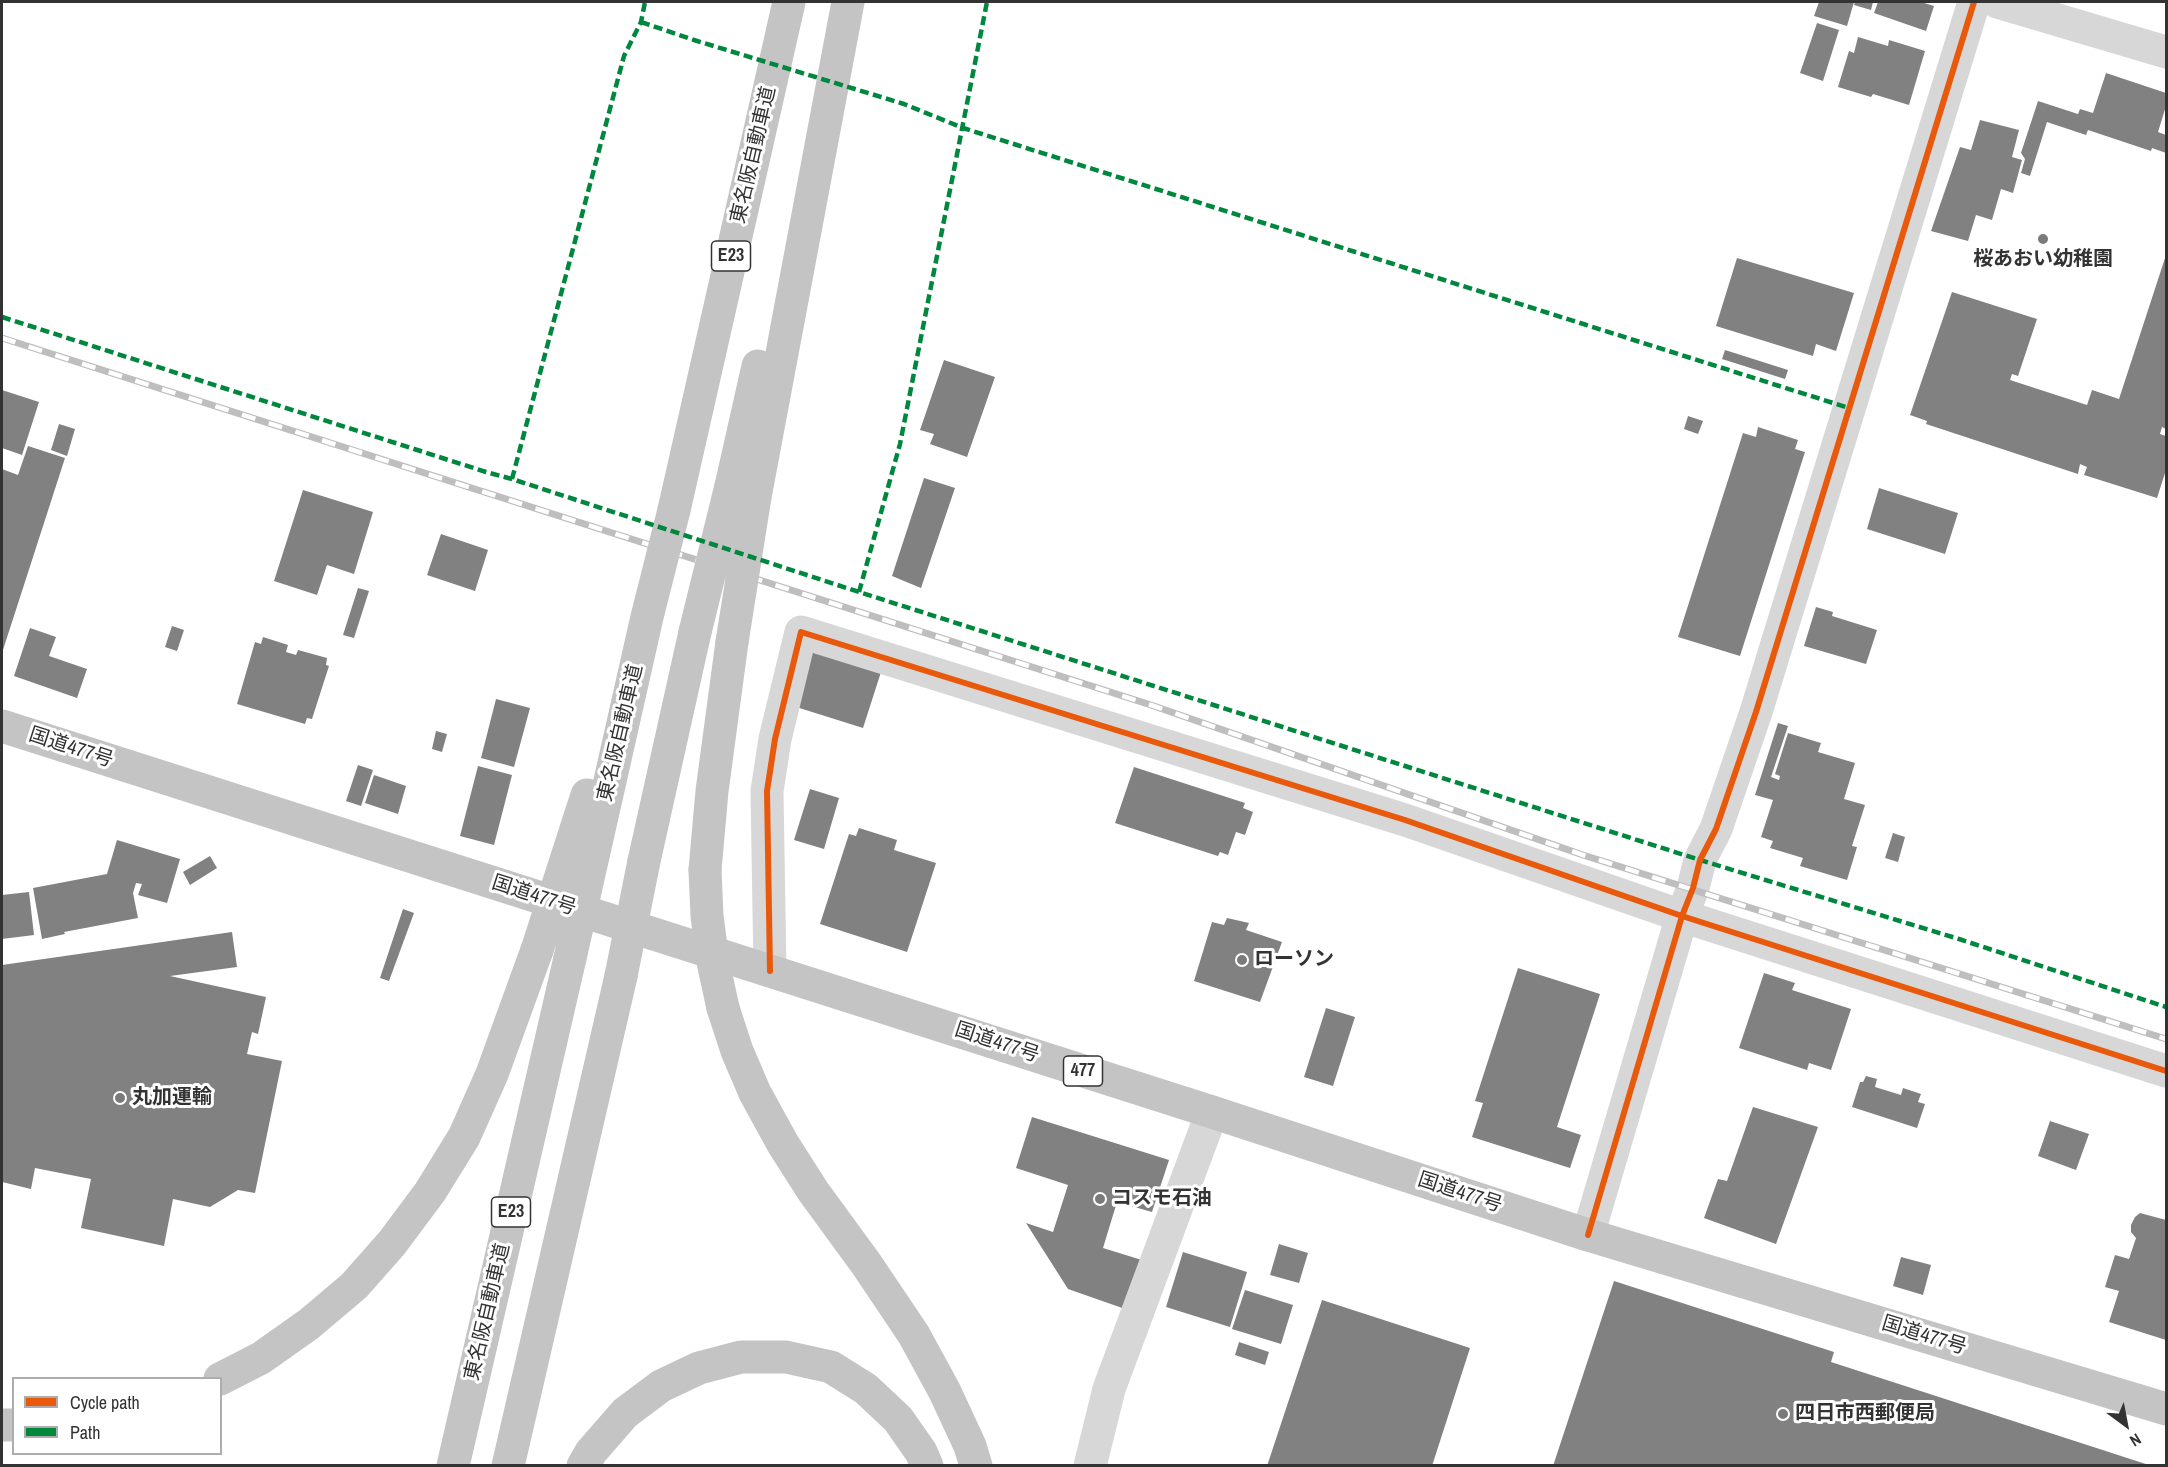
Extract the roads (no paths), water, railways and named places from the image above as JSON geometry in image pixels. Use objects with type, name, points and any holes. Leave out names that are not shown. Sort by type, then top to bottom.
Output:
[{"type":"highway","name":"東名阪自動車道","points":[[453,1466],[789,2]]},
{"type":"highway","name":"E23","points":[[743,491],[838,2]]},
{"type":"highway","points":[[508,1466],[621,976],[695,632],[743,491],[848,2]]},
{"type":"highway","points":[[743,491],[732,642],[712,791],[705,870],[706,916],[723,1008],[737,1051],[755,1093],[783,1144],[813,1191],[914,1335],[945,1392],[970,1446],[976,1466]]},
{"type":"highway","points":[[222,1378],[261,1358],[309,1324],[354,1286],[393,1243],[430,1192],[464,1137],[492,1074],[537,950],[647,617]]},
{"type":"highway","name":"国道477号","points":[[2,726],[1212,1112],[1588,1235],[2166,1409]]},
{"type":"highway","points":[[583,1466],[591,1452],[625,1413],[661,1386],[699,1368],[741,1357],[786,1357],[831,1367],[866,1389],[898,1419],[921,1452],[927,1466]]},
{"type":"street","points":[[1588,1235],[1682,916],[1693,888],[1700,860],[1716,829],[1756,712],[1974,2]]},
{"type":"street","points":[[1997,2],[2166,52]]},
{"type":"street","points":[[770,971],[767,791],[775,739],[801,632],[1404,820],[1682,916],[2166,1071]]},
{"type":"street","points":[[1090,1466],[1109,1389],[1212,1112]]},
{"type":"railway","points":[[2,338],[1151,705],[1583,855],[2166,1039]]},
{"type":"place","name":"桜あおい幼稚園","points":[[2043,239]]},
{"type":"place","name":"ローソン","points":[[1242,960]]},
{"type":"place","name":"丸加運輸","points":[[120,1098]]},
{"type":"place","name":"コスモ石油","points":[[1100,1199]]},
{"type":"place","name":"四日市西郵便局","points":[[1783,1414]]}]
